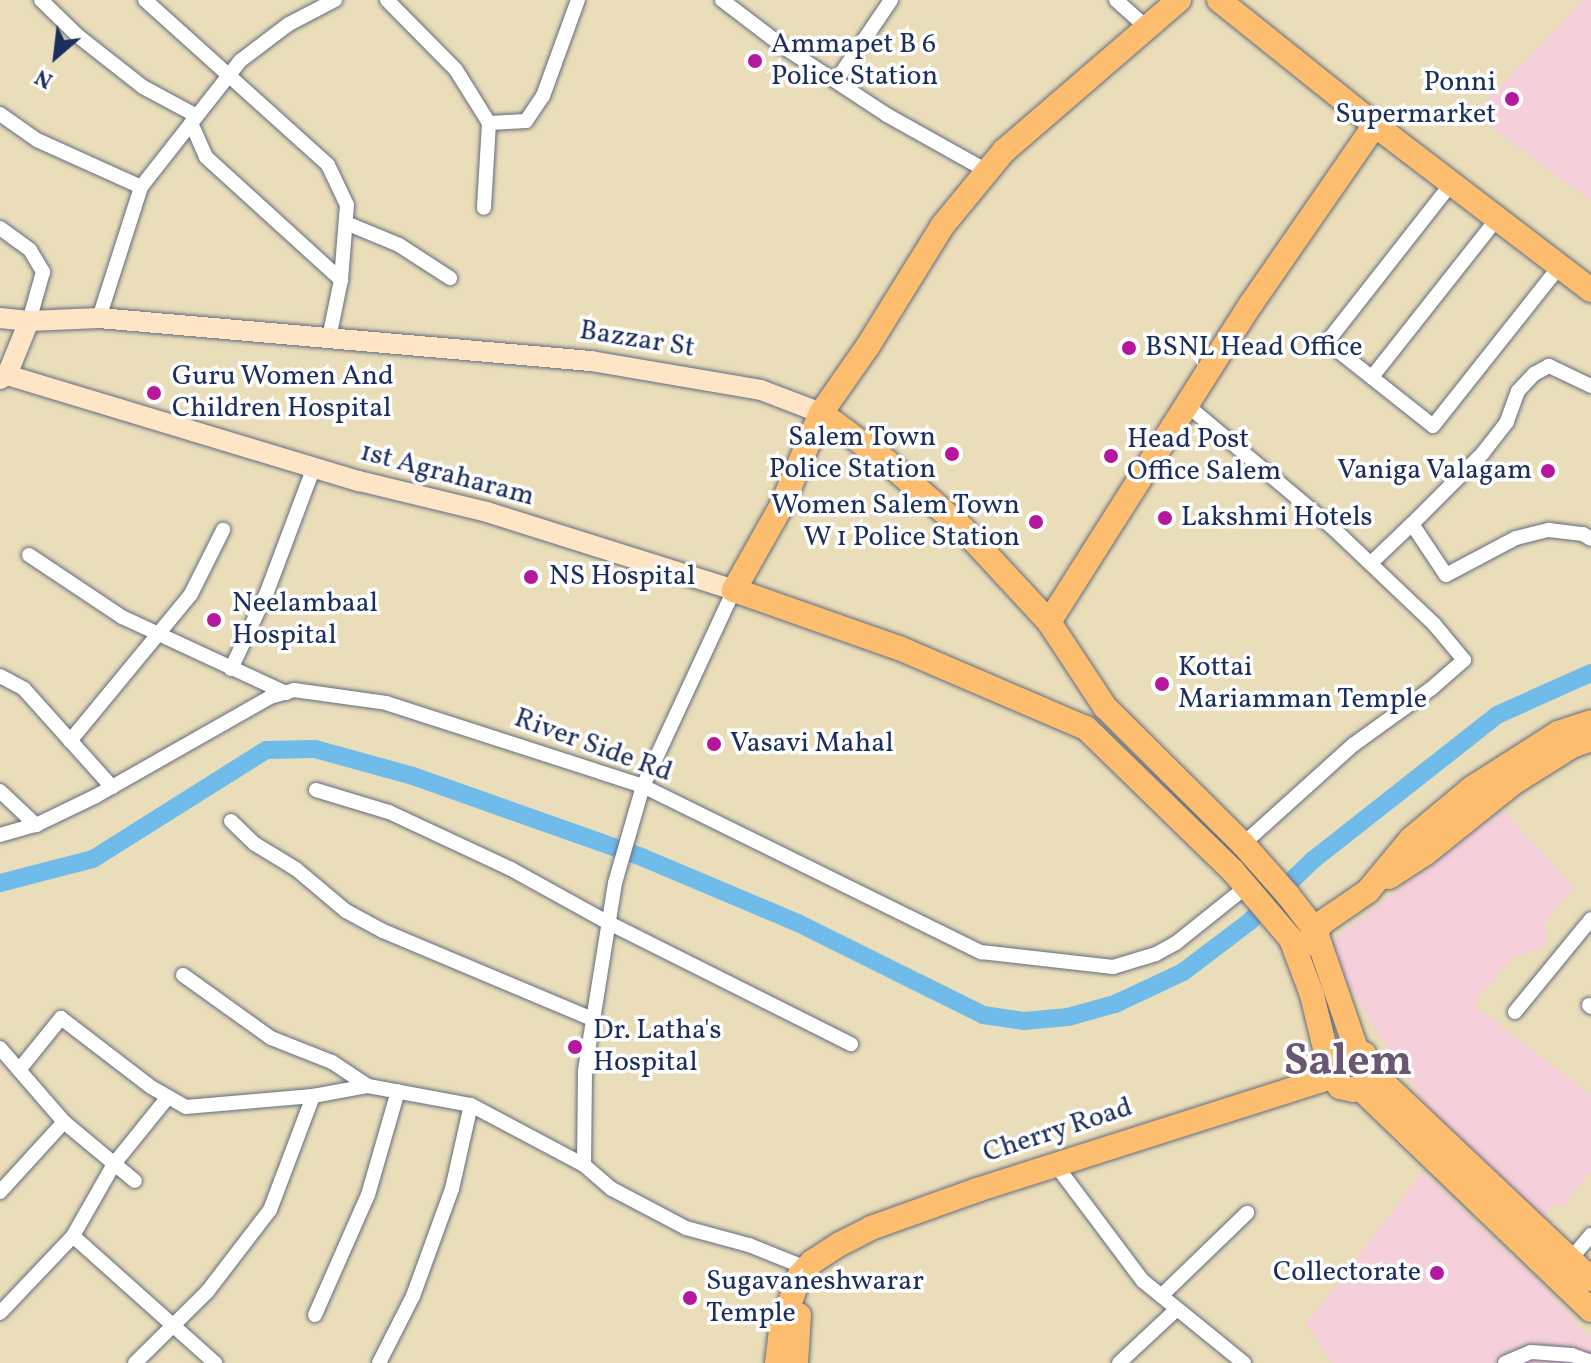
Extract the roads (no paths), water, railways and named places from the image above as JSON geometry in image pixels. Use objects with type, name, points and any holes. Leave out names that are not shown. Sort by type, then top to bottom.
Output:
[{"type":"main road","points":[[1179,0],[1004,151],[943,225],[868,346],[821,413],[782,505],[734,590],[899,648],[1086,728],[1240,879],[1294,950],[1332,1071],[1340,1087],[1366,1079]]},
{"type":"main road","points":[[1219,0],[1559,267],[1588,298]]},
{"type":"main road","points":[[1049,622],[1251,304],[1375,125]]},
{"type":"main road","name":"Bazzar St","points":[[0,318],[29,321],[99,318],[591,361],[761,390],[821,413],[886,461],[963,529],[1049,622],[1105,707],[1248,849],[1315,930]]},
{"type":"main road","points":[[3,377],[29,321]]},
{"type":"main road","name":"1st Agraharam","points":[[3,377],[314,467],[487,512],[734,590]]},
{"type":"main road","points":[[1086,728],[1105,707]]},
{"type":"main road","points":[[1294,950],[1315,930],[1368,891],[1515,758],[1558,733],[1591,722]]},
{"type":"main road","points":[[1418,846],[1572,746],[1591,739]]},
{"type":"main road","points":[[1315,930],[1357,1051]]},
{"type":"main road","points":[[1332,1071],[1345,1050],[1357,1051],[1368,1059],[1366,1079],[1591,1310]]},
{"type":"main road","name":"Cherry Road","points":[[809,1265],[871,1228],[1332,1071]]},
{"type":"main road","points":[[1366,1079],[1591,1279]]},
{"type":"main road","points":[[777,1363],[788,1300],[809,1265]]},
{"type":"main road","points":[[796,1363],[799,1313],[809,1265]]},
{"type":"street","points":[[41,0],[78,36],[143,87],[194,119],[206,157],[341,280]]},
{"type":"street","points":[[145,0],[328,165],[347,205],[341,280],[329,338]]},
{"type":"street","points":[[387,0],[456,70],[489,123],[484,208]]},
{"type":"street","points":[[489,123],[526,121],[543,96],[578,0]]},
{"type":"street","points":[[722,0],[887,115],[987,171]]},
{"type":"street","points":[[836,81],[891,0]]},
{"type":"street","points":[[1116,0],[1146,27]]},
{"type":"street","points":[[99,318],[141,187],[240,61],[289,24],[329,1]]},
{"type":"street","points":[[0,114],[37,140],[141,187]]},
{"type":"street","points":[[1451,184],[1327,342],[1433,426],[1559,267]]},
{"type":"street","points":[[1372,377],[1497,219]]},
{"type":"street","points":[[346,223],[399,245],[450,278]]},
{"type":"street","points":[[0,228],[30,250],[43,272],[29,321]]},
{"type":"street","points":[[1371,563],[1483,453],[1507,422],[1518,391],[1534,374],[1549,366],[1591,386]]},
{"type":"street","points":[[1188,406],[1371,563],[1434,624],[1464,660],[1432,688],[1353,745],[1248,849]]},
{"type":"street","points":[[231,669],[267,592],[314,467]]},
{"type":"street","points":[[1412,524],[1446,575],[1516,538],[1549,530],[1583,534],[1591,539]]},
{"type":"street","points":[[70,741],[160,636],[191,594],[223,530]]},
{"type":"street","points":[[29,555],[122,617],[286,693]]},
{"type":"street","points":[[584,1165],[585,1071],[615,883],[643,786],[734,590]]},
{"type":"street","points":[[0,676],[24,689],[112,787]]},
{"type":"street","name":"River Side Rd","points":[[0,835],[36,825],[112,787],[270,697],[294,690],[386,703],[643,786],[981,952],[1113,967],[1156,954],[1176,943],[1240,879]]},
{"type":"street","points":[[316,790],[389,812],[447,838],[851,1044]]},
{"type":"street","points":[[0,791],[36,825]]},
{"type":"street","points":[[231,821],[255,844],[296,869],[346,911],[383,931],[592,1019]]},
{"type":"street","points":[[1515,1012],[1591,919]]},
{"type":"street","points":[[183,975],[271,1038],[332,1062],[368,1086]]},
{"type":"street","points":[[19,1070],[61,1018],[186,1107],[313,1096],[368,1086],[471,1105],[584,1165],[612,1189],[686,1228],[809,1265]]},
{"type":"street","points":[[0,1048],[64,1122],[135,1181]]},
{"type":"street","points":[[315,1315],[368,1195],[398,1091]]},
{"type":"street","points":[[135,1363],[207,1292],[270,1210],[313,1096]]},
{"type":"street","points":[[0,1313],[73,1236],[114,1164],[168,1097]]},
{"type":"street","points":[[379,1363],[413,1296],[452,1189],[471,1105]]},
{"type":"street","points":[[0,1192],[64,1122]]},
{"type":"street","points":[[1055,1164],[1143,1281],[1233,1360]]},
{"type":"street","points":[[1161,1296],[1247,1213]]},
{"type":"street","points":[[1570,1260],[1591,1235]]},
{"type":"street","points":[[73,1236],[215,1363]]},
{"type":"street","points":[[1119,1363],[1177,1309]]},
{"type":"street","points":[[1505,1363],[1531,1352],[1572,1355],[1591,1362]]},
{"type":"waterway","points":[[0,883],[93,859],[266,750],[315,749],[413,776],[644,858],[798,923],[983,1015],[1024,1021],[1068,1017],[1115,1004],[1183,972],[1249,922],[1313,860],[1497,715],[1591,673]]},
{"type":"place","name":"Ammapet B 6 Police Station","points":[[755,61]]},
{"type":"place","name":"Ponni Supermarket","points":[[1512,99]]},
{"type":"place","name":"BSNL Head Office","points":[[1129,348]]},
{"type":"place","name":"Guru Women And Children Hospital","points":[[154,393]]},
{"type":"place","name":"Salem Town Police Station","points":[[952,454]]},
{"type":"place","name":"Head Post Office Salem","points":[[1111,456]]},
{"type":"place","name":"Vaniga Valagam","points":[[1548,471]]},
{"type":"place","name":"Lakshmi Hotels","points":[[1165,518]]},
{"type":"place","name":"Women Salem Town W 1 Police Station","points":[[1036,522]]},
{"type":"place","name":"NS Hospital","points":[[531,577]]},
{"type":"place","name":"Neelambaal Hospital","points":[[214,620]]},
{"type":"place","name":"Kottai Mariamman Temple","points":[[1162,684]]},
{"type":"place","name":"Vasavi Mahal","points":[[714,744]]},
{"type":"place","name":"Dr. Latha's Hospital","points":[[575,1047]]},
{"type":"place","name":"Collectorate","points":[[1437,1273]]},
{"type":"place","name":"Sugavaneshwarar Temple","points":[[690,1298]]},
{"type":"district","name":"Salem","points":[[1348,1063]]}]
